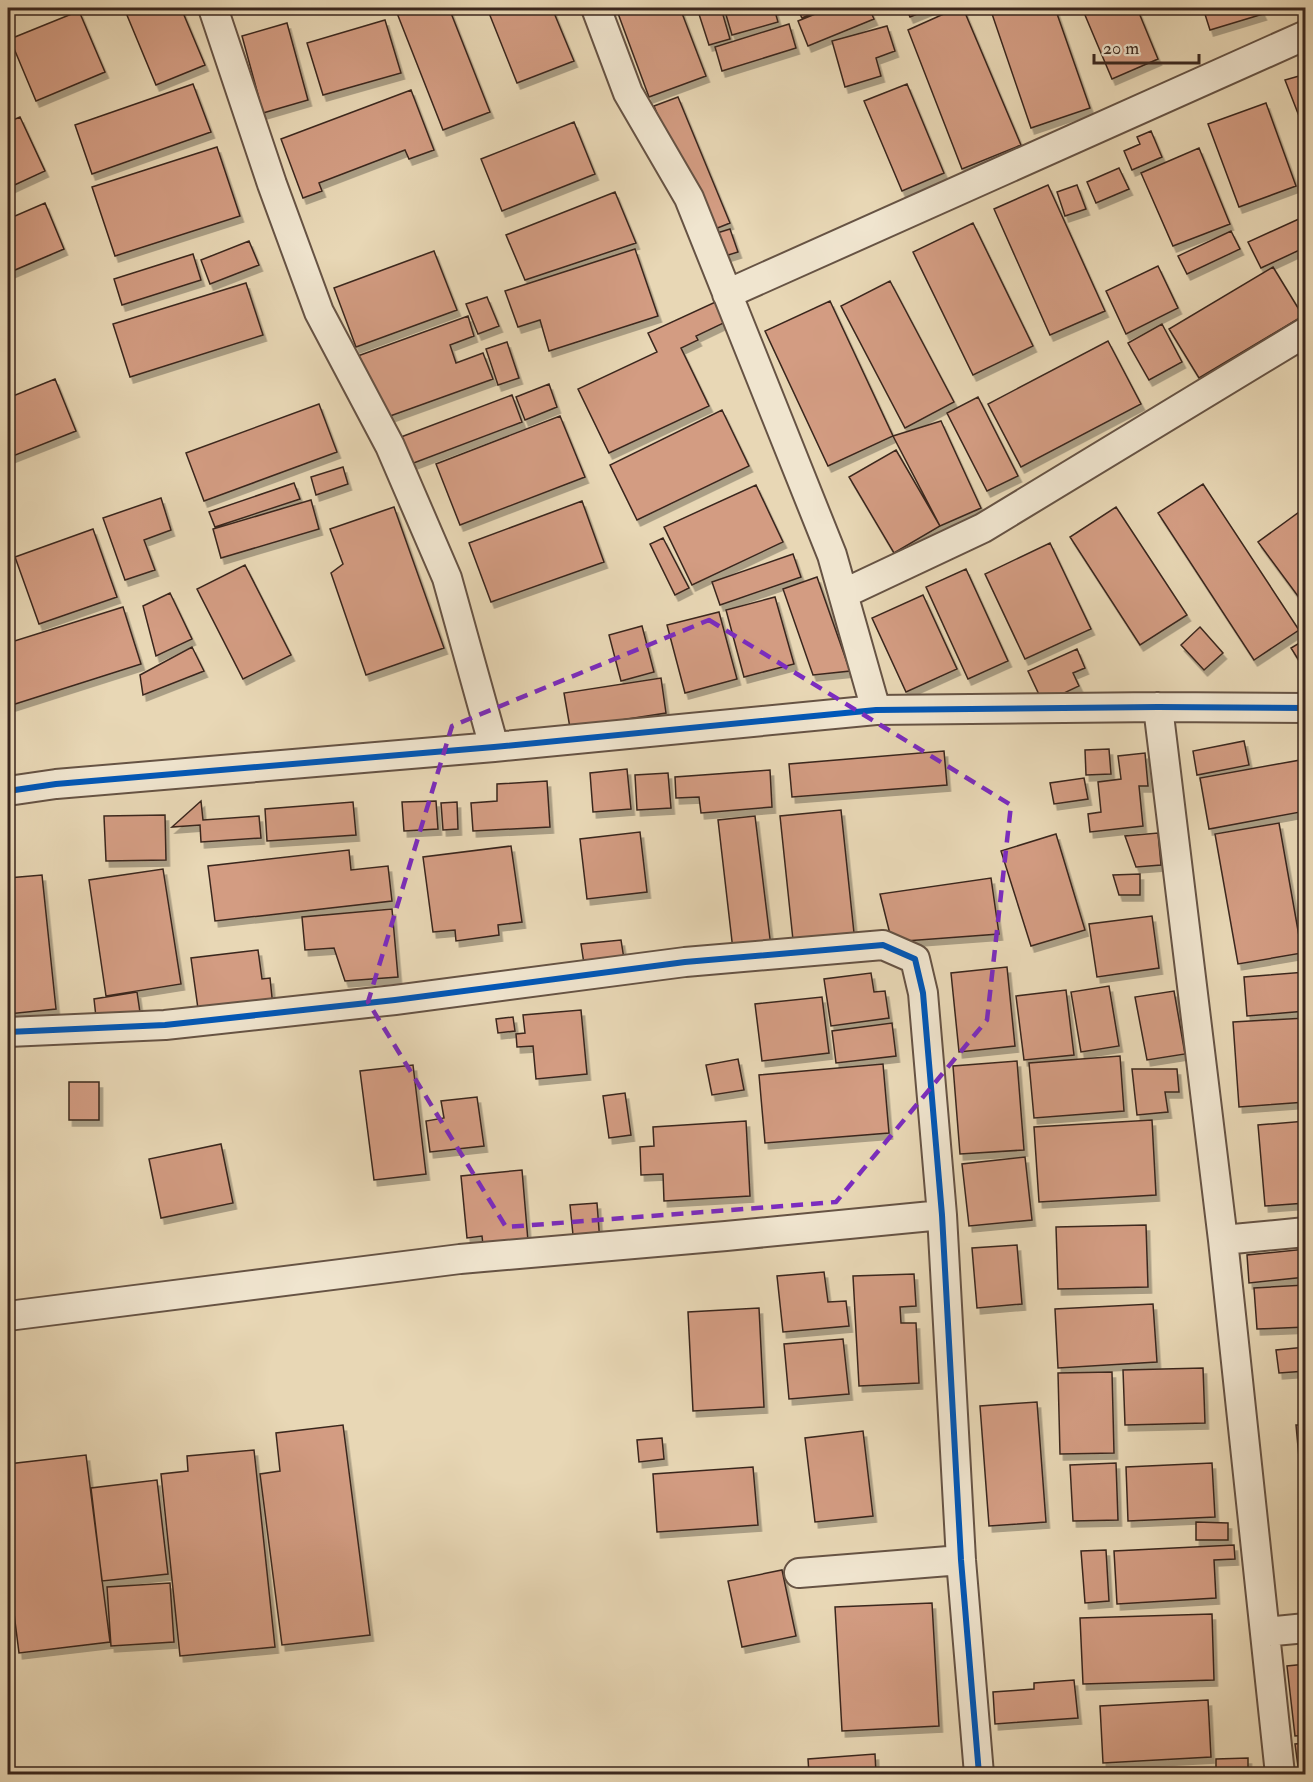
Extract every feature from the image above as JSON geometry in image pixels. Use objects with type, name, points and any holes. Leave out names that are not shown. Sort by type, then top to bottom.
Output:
[{"type":"street","points":[[213,8],[272,184],[319,312],[390,446],[447,578],[494,747]]},
{"type":"street","points":[[596,8],[628,93],[689,198],[832,555],[845,594],[876,710]]},
{"type":"street","points":[[727,294],[1305,34]]},
{"type":"street","points":[[845,594],[983,528],[1305,332]]},
{"type":"street","points":[[1158,707],[1222,1240],[1280,1774]]},
{"type":"street","points":[[8,791],[56,784],[494,747],[876,710],[1305,708]]},
{"type":"street","points":[[8,1032],[165,1024],[395,1000],[685,962],[884,945],[915,958],[923,993],[942,1215],[962,1560],[979,1774]]},
{"type":"street","points":[[8,1316],[460,1258],[942,1215]]},
{"type":"street","points":[[1222,1240],[1305,1232]]},
{"type":"street","points":[[799,1573],[962,1560]]},
{"type":"street","points":[[1265,1632],[1305,1628]]},
{"type":"highlighted area","points":[[709,620],[1011,805],[987,1020],[836,1202],[506,1227],[368,1002],[452,726]]},
{"type":"building","points":[[124,8],[181,8],[205,65],[156,85]]},
{"type":"building","points":[[395,8],[449,8],[490,112],[443,130]]},
{"type":"building","points":[[487,8],[552,8],[574,61],[517,83]]},
{"type":"building","points":[[616,8],[680,8],[706,76],[649,97]]},
{"type":"building","points":[[697,8],[721,8],[730,39],[709,45]]},
{"type":"building","points":[[724,8],[774,8],[778,22],[732,35]]},
{"type":"building","points":[[797,8],[825,8],[802,18]]},
{"type":"building","points":[[830,8],[869,8],[874,19],[808,46],[798,21]]},
{"type":"building","points":[[906,8],[932,8],[910,17]]},
{"type":"building","points":[[957,8],[963,8],[1021,145],[962,169],[908,30]]},
{"type":"building","points":[[990,8],[1055,8],[1090,108],[1031,128]]},
{"type":"building","points":[[1082,8],[1137,8],[1158,59],[1112,79]]},
{"type":"building","points":[[1203,8],[1260,8],[1263,14],[1210,30]]},
{"type":"building","points":[[79,11],[105,72],[36,101],[10,39]]},
{"type":"building","points":[[385,20],[401,73],[323,95],[307,43]]},
{"type":"building","points":[[287,23],[308,100],[263,113],[242,36]]},
{"type":"building","points":[[789,24],[796,48],[722,71],[715,47]]},
{"type":"building","points":[[887,26],[895,51],[876,58],[881,76],[845,87],[832,41]]},
{"type":"building","points":[[1306,74],[1306,134],[1285,80]]},
{"type":"building","points":[[193,84],[211,132],[92,174],[75,125]]},
{"type":"building","points":[[907,84],[944,173],[902,191],[864,101]]},
{"type":"building","points":[[411,90],[434,150],[409,159],[405,150],[319,183],[322,191],[303,198],[281,139]]},
{"type":"building","points":[[678,97],[730,223],[705,233],[654,106]]},
{"type":"building","points":[[1266,103],[1296,186],[1239,207],[1208,124]]},
{"type":"building","points":[[20,117],[45,171],[8,188],[8,122]]},
{"type":"building","points":[[574,122],[595,174],[502,211],[481,159]]},
{"type":"building","points":[[1151,131],[1162,157],[1132,170],[1124,151],[1140,144],[1137,137]]},
{"type":"building","points":[[217,147],[240,216],[115,256],[92,187]]},
{"type":"building","points":[[1199,148],[1230,224],[1173,246],[1141,173]]},
{"type":"building","points":[[1119,168],[1129,189],[1096,203],[1087,182]]},
{"type":"building","points":[[1048,185],[1105,311],[1050,335],[994,209]]},
{"type":"building","points":[[1077,185],[1086,209],[1065,216],[1057,192]]},
{"type":"building","points":[[615,192],[636,243],[525,280],[506,235]]},
{"type":"building","points":[[45,203],[64,249],[8,273],[8,219]]},
{"type":"building","points":[[1301,218],[1306,228],[1306,247],[1261,268],[1248,242]]},
{"type":"building","points":[[973,223],[1033,346],[973,375],[913,252]]},
{"type":"building","points":[[730,229],[738,252],[725,256],[717,233]]},
{"type":"building","points":[[1231,231],[1240,249],[1187,274],[1178,256]]},
{"type":"building","points":[[249,241],[259,265],[210,284],[201,260]]},
{"type":"building","points":[[635,249],[658,316],[549,351],[540,320],[518,327],[505,291]]},
{"type":"building","points":[[434,251],[457,310],[356,347],[334,288]]},
{"type":"building","points":[[193,254],[201,280],[122,305],[114,279]]},
{"type":"building","points":[[1158,266],[1178,308],[1126,334],[1106,291]]},
{"type":"building","points":[[1273,267],[1303,316],[1199,378],[1169,329]]},
{"type":"building","points":[[890,281],[954,402],[905,428],[841,306]]},
{"type":"building","points":[[246,283],[263,335],[130,377],[113,324]]},
{"type":"building","points":[[487,297],[499,326],[478,334],[466,304]]},
{"type":"building","points":[[722,299],[732,319],[696,336],[698,340],[681,348],[709,406],[609,453],[578,389],[657,352],[648,333]]},
{"type":"building","points":[[830,301],[893,436],[828,466],[765,331]]},
{"type":"building","points":[[468,316],[474,336],[450,345],[456,363],[483,353],[493,379],[379,420],[355,357]]},
{"type":"building","points":[[1162,324],[1182,362],[1149,380],[1128,343]]},
{"type":"building","points":[[1108,341],[1141,404],[1021,467],[988,404]]},
{"type":"building","points":[[507,342],[519,378],[498,385],[486,349]]},
{"type":"building","points":[[55,379],[76,431],[8,458],[8,398]]},
{"type":"building","points":[[549,384],[557,407],[525,420],[516,397]]},
{"type":"building","points":[[512,395],[522,422],[411,464],[401,437]]},
{"type":"building","points":[[978,397],[1018,476],[987,491],[947,413]]},
{"type":"building","points":[[319,404],[337,452],[204,501],[186,453]]},
{"type":"building","points":[[722,410],[749,466],[637,520],[610,465]]},
{"type":"building","points":[[560,416],[585,477],[460,525],[436,464]]},
{"type":"building","points":[[941,421],[981,508],[940,526],[893,436]]},
{"type":"building","points":[[896,450],[940,526],[894,553],[849,477]]},
{"type":"building","points":[[343,467],[348,484],[316,495],[311,477]]},
{"type":"building","points":[[294,483],[300,499],[215,527],[209,512]]},
{"type":"building","points":[[1203,484],[1299,630],[1254,660],[1158,513]]},
{"type":"building","points":[[756,485],[783,542],[692,585],[664,527]]},
{"type":"building","points":[[161,498],[171,530],[144,540],[155,570],[125,580],[103,518]]},
{"type":"building","points":[[311,500],[319,529],[221,558],[213,529]]},
{"type":"building","points":[[582,501],[604,562],[491,602],[469,543]]},
{"type":"building","points":[[394,507],[444,648],[366,675],[331,573],[343,564],[330,529]]},
{"type":"building","points":[[1116,507],[1187,615],[1140,645],[1070,537]]},
{"type":"building","points":[[1306,507],[1306,607],[1258,542]]},
{"type":"building","points":[[93,529],[117,597],[39,624],[15,557]]},
{"type":"building","points":[[663,538],[689,588],[675,595],[650,544]]},
{"type":"building","points":[[1050,543],[1091,629],[1025,659],[985,574]]},
{"type":"building","points":[[793,554],[801,577],[720,605],[712,582]]},
{"type":"building","points":[[245,565],[291,655],[243,679],[197,589]]},
{"type":"building","points":[[966,569],[1008,661],[968,679],[926,587]]},
{"type":"building","points":[[817,577],[850,671],[813,675],[783,589]]},
{"type":"building","points":[[170,593],[192,639],[156,656],[143,606]]},
{"type":"building","points":[[923,595],[957,669],[906,692],[872,618]]},
{"type":"building","points":[[775,597],[794,664],[744,677],[726,610]]},
{"type":"building","points":[[123,607],[141,664],[12,705],[8,691],[8,643]]},
{"type":"building","points":[[719,612],[737,679],[685,693],[667,625]]},
{"type":"building","points":[[642,626],[654,672],[621,681],[609,635]]},
{"type":"building","points":[[1200,627],[1223,653],[1204,670],[1181,645]]},
{"type":"building","points":[[1306,639],[1306,672],[1291,648]]},
{"type":"building","points":[[192,647],[204,671],[143,695],[140,675]]},
{"type":"building","points":[[1077,649],[1085,668],[1073,673],[1079,686],[1043,703],[1028,671]]},
{"type":"building","points":[[661,678],[666,713],[570,728],[564,693]]},
{"type":"building","points":[[1244,741],[1249,765],[1197,775],[1193,751]]},
{"type":"building","points":[[1109,749],[1111,774],[1086,775],[1085,750]]},
{"type":"building","points":[[944,751],[947,785],[792,797],[789,764]]},
{"type":"building","points":[[1145,753],[1148,786],[1139,786],[1143,826],[1090,832],[1088,814],[1101,812],[1098,782],[1121,779],[1118,756]]},
{"type":"building","points":[[1306,759],[1306,811],[1209,829],[1200,778]]},
{"type":"building","points":[[627,769],[631,809],[593,812],[590,773]]},
{"type":"building","points":[[770,770],[772,807],[701,813],[699,797],[676,798],[675,777]]},
{"type":"building","points":[[668,773],[671,808],[637,810],[635,775]]},
{"type":"building","points":[[1084,778],[1088,799],[1054,804],[1050,783]]},
{"type":"building","points":[[547,781],[550,827],[473,831],[471,803],[497,801],[497,784]]},
{"type":"building","points":[[201,801],[203,820],[259,816],[261,838],[201,842],[200,825],[172,827]]},
{"type":"building","points":[[436,801],[438,829],[404,831],[402,802]]},
{"type":"building","points":[[353,802],[356,835],[267,841],[265,809]]},
{"type":"building","points":[[457,802],[458,829],[443,830],[441,803]]},
{"type":"building","points":[[841,810],[854,933],[793,940],[780,816]]},
{"type":"building","points":[[165,815],[166,860],[106,861],[104,816]]},
{"type":"building","points":[[755,816],[771,947],[733,950],[718,820]]},
{"type":"building","points":[[1279,823],[1302,953],[1238,964],[1215,834]]},
{"type":"building","points":[[640,832],[647,892],[587,899],[580,839]]},
{"type":"building","points":[[1158,833],[1161,865],[1136,867],[1125,836]]},
{"type":"building","points":[[1056,834],[1085,930],[1031,946],[1001,851]]},
{"type":"building","points":[[511,846],[522,922],[498,925],[499,935],[456,941],[455,930],[433,932],[423,857]]},
{"type":"building","points":[[349,850],[351,870],[388,866],[392,901],[215,921],[208,866]]},
{"type":"building","points":[[163,869],[181,984],[106,996],[89,880]]},
{"type":"building","points":[[1140,874],[1140,895],[1119,895],[1113,875]]},
{"type":"building","points":[[42,875],[56,1009],[8,1014],[8,878]]},
{"type":"building","points":[[991,878],[999,934],[892,942],[880,894]]},
{"type":"building","points":[[392,909],[398,977],[345,981],[334,948],[305,950],[302,917]]},
{"type":"building","points":[[1152,916],[1159,968],[1097,977],[1089,924]]},
{"type":"building","points":[[621,940],[624,959],[584,964],[581,944]]},
{"type":"building","points":[[258,950],[262,979],[270,978],[273,1007],[199,1016],[191,958]]},
{"type":"building","points":[[1007,967],[1015,1046],[959,1052],[951,973]]},
{"type":"building","points":[[1306,972],[1306,1011],[1247,1016],[1244,977]]},
{"type":"building","points":[[871,973],[874,992],[885,991],[889,1018],[831,1026],[824,979]]},
{"type":"building","points":[[1109,986],[1119,1046],[1081,1052],[1071,992]]},
{"type":"building","points":[[1066,990],[1074,1055],[1024,1060],[1016,996]]},
{"type":"building","points":[[1174,991],[1185,1054],[1147,1060],[1135,997]]},
{"type":"building","points":[[137,992],[141,1019],[97,1026],[94,999]]},
{"type":"building","points":[[822,997],[829,1053],[762,1061],[755,1004]]},
{"type":"building","points":[[581,1010],[587,1074],[536,1079],[533,1046],[517,1047],[516,1034],[525,1033],[523,1015]]},
{"type":"building","points":[[513,1017],[515,1031],[498,1033],[496,1019]]},
{"type":"building","points":[[1306,1018],[1306,1102],[1239,1107],[1233,1022]]},
{"type":"building","points":[[892,1023],[896,1056],[836,1063],[832,1031]]},
{"type":"building","points":[[1120,1056],[1124,1111],[1034,1118],[1029,1063]]},
{"type":"building","points":[[738,1059],[744,1090],[712,1095],[706,1065]]},
{"type":"building","points":[[1017,1061],[1024,1150],[960,1154],[953,1066]]},
{"type":"building","points":[[883,1064],[889,1133],[765,1143],[759,1075]]},
{"type":"building","points":[[413,1065],[426,1174],[374,1180],[360,1071]]},
{"type":"building","points":[[1132,1069],[1177,1069],[1179,1092],[1165,1092],[1168,1112],[1137,1115]]},
{"type":"building","points":[[69,1082],[99,1082],[99,1120],[69,1120]]},
{"type":"building","points":[[625,1093],[631,1135],[609,1138],[603,1096]]},
{"type":"building","points":[[477,1097],[484,1146],[430,1152],[426,1121],[444,1118],[441,1101]]},
{"type":"building","points":[[1152,1120],[1156,1195],[1039,1202],[1034,1127]]},
{"type":"building","points":[[746,1121],[750,1196],[664,1201],[663,1174],[641,1175],[640,1147],[654,1146],[653,1127]]},
{"type":"building","points":[[1306,1121],[1306,1203],[1265,1206],[1258,1125]]},
{"type":"building","points":[[221,1144],[233,1203],[161,1218],[149,1159]]},
{"type":"building","points":[[1025,1157],[1032,1220],[969,1226],[962,1164]]},
{"type":"building","points":[[522,1170],[528,1241],[483,1245],[482,1236],[467,1238],[461,1176]]},
{"type":"building","points":[[597,1203],[600,1243],[574,1245],[570,1205]]},
{"type":"building","points":[[1146,1225],[1148,1287],[1058,1289],[1056,1227]]},
{"type":"building","points":[[1017,1245],[1022,1304],[977,1308],[972,1248]]},
{"type":"building","points":[[1306,1249],[1306,1277],[1249,1283],[1247,1255]]},
{"type":"building","points":[[824,1272],[828,1302],[846,1301],[849,1326],[783,1332],[777,1276]]},
{"type":"building","points":[[914,1274],[916,1306],[900,1307],[901,1323],[916,1323],[919,1383],[859,1386],[853,1276]]},
{"type":"building","points":[[1305,1285],[1306,1327],[1257,1329],[1254,1288]]},
{"type":"building","points":[[1153,1304],[1157,1362],[1058,1368],[1055,1309]]},
{"type":"building","points":[[759,1308],[764,1407],[693,1411],[688,1312]]},
{"type":"building","points":[[843,1339],[849,1394],[789,1399],[784,1344]]},
{"type":"building","points":[[1306,1347],[1306,1371],[1279,1373],[1276,1350]]},
{"type":"building","points":[[1203,1368],[1205,1423],[1125,1425],[1123,1370]]},
{"type":"building","points":[[1112,1372],[1114,1453],[1060,1454],[1058,1373]]},
{"type":"building","points":[[1037,1402],[1046,1522],[989,1526],[980,1406]]},
{"type":"building","points":[[343,1425],[370,1635],[282,1645],[260,1474],[280,1471],[276,1433]]},
{"type":"building","points":[[1296,1425],[1306,1425],[1306,1501],[1303,1501]]},
{"type":"building","points":[[863,1431],[873,1516],[815,1522],[805,1438]]},
{"type":"building","points":[[662,1438],[664,1459],[639,1462],[637,1440]]},
{"type":"building","points":[[254,1450],[275,1647],[180,1656],[161,1474],[188,1471],[187,1456]]},
{"type":"building","points":[[86,1455],[110,1642],[19,1653],[8,1566],[8,1464]]},
{"type":"building","points":[[1116,1463],[1118,1520],[1073,1521],[1070,1465]]},
{"type":"building","points":[[1212,1463],[1215,1517],[1128,1521],[1126,1467]]},
{"type":"building","points":[[753,1467],[758,1525],[657,1532],[653,1474]]},
{"type":"building","points":[[157,1480],[168,1574],[102,1581],[91,1488]]},
{"type":"building","points":[[1196,1522],[1228,1523],[1228,1540],[1196,1540]]},
{"type":"building","points":[[1234,1545],[1235,1559],[1214,1560],[1216,1598],[1117,1604],[1114,1551]]},
{"type":"building","points":[[1106,1550],[1109,1601],[1085,1603],[1081,1551]]},
{"type":"building","points":[[782,1570],[796,1636],[742,1647],[728,1581]]},
{"type":"building","points":[[170,1583],[174,1642],[111,1646],[107,1587]]},
{"type":"building","points":[[932,1603],[939,1726],[842,1731],[835,1607]]},
{"type":"building","points":[[1212,1614],[1214,1680],[1083,1684],[1080,1618]]},
{"type":"building","points":[[1306,1664],[1306,1735],[1295,1736],[1287,1666]]},
{"type":"building","points":[[1074,1680],[1078,1718],[995,1724],[993,1692],[1034,1689],[1034,1683]]},
{"type":"building","points":[[1208,1700],[1211,1757],[1103,1763],[1100,1706]]},
{"type":"building","points":[[1306,1743],[1306,1774],[1299,1774],[1295,1744]]},
{"type":"building","points":[[875,1754],[876,1774],[809,1774],[808,1759]]},
{"type":"building","points":[[1248,1758],[1248,1774],[1216,1774],[1216,1759]]},
{"type":"building","points":[[1196,1769],[1197,1774],[1161,1774],[1161,1773]]},
{"type":"building","points":[[1155,1770],[1156,1774],[1099,1774]]},
{"type":"cycle path","points":[[8,791],[56,784],[494,747],[876,710],[1306,708]]},
{"type":"cycle path","points":[[8,1032],[165,1025],[395,1000],[685,962],[883,945],[915,959],[923,993],[942,1215],[961,1560],[979,1774]]}]
